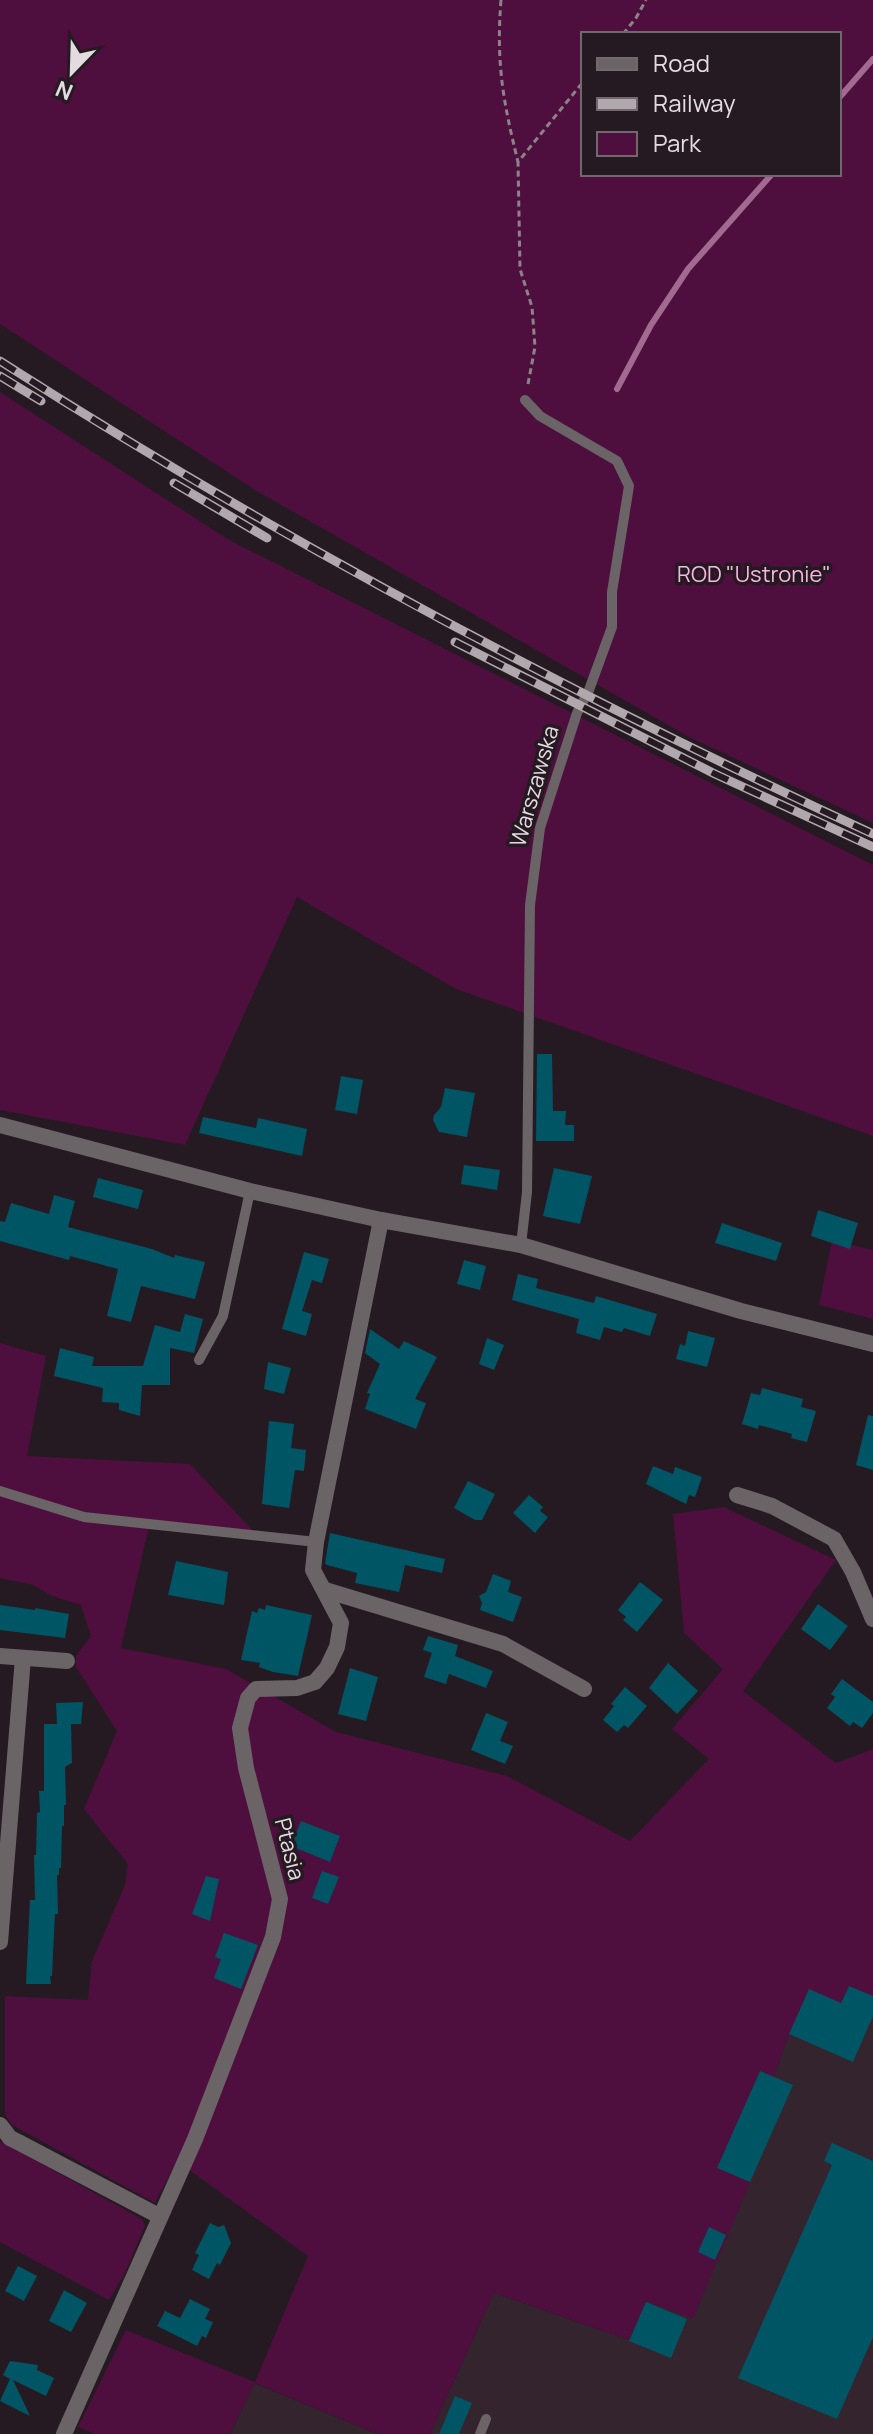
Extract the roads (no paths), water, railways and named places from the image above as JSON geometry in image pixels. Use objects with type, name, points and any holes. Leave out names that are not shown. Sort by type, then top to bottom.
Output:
[{"type":"street","points":[[0,1125],[250,1191],[381,1220],[521,1245],[741,1311],[873,1344]]},
{"type":"street","name":"Ptasia","points":[[64,2434],[195,2139],[273,1937],[280,1899],[246,1768],[240,1728],[248,1698],[256,1689],[297,1688],[315,1682],[327,1668],[337,1647],[341,1623],[313,1570],[381,1220]]},
{"type":"street","points":[[737,1495],[772,1506],[834,1539],[853,1572],[873,1619]]},
{"type":"street","points":[[325,1590],[405,1617],[447,1626],[503,1644],[584,1689]]},
{"type":"street","points":[[0,1656],[67,1661]]},
{"type":"street","points":[[0,1942],[23,1658]]},
{"type":"street","points":[[0,2125],[10,2138],[159,2216]]},
{"type":"lane","name":"Warszawska","points":[[521,1245],[527,1192],[530,905],[540,828],[577,713],[589,690],[612,627],[612,592],[629,486],[617,461],[540,416],[525,400]]},
{"type":"lane","points":[[199,1360],[223,1316],[250,1191]]},
{"type":"lane","points":[[0,1491],[84,1517],[316,1542]]},
{"type":"lane","points":[[480,2434],[486,2419]]},
{"type":"waterway","points":[[841,96],[873,59]]},
{"type":"waterway","points":[[617,389],[651,325],[688,269],[770,176]]},
{"type":"railway","points":[[0,361],[212,491],[320,553],[649,727],[873,834]]},
{"type":"railway","points":[[0,376],[41,401]]},
{"type":"railway","points":[[174,483],[267,538]]},
{"type":"railway","points":[[455,642],[715,774],[873,847]]},
{"type":"park label","name":"ROD \"Ustronie\"","points":[[754,574]]}]
